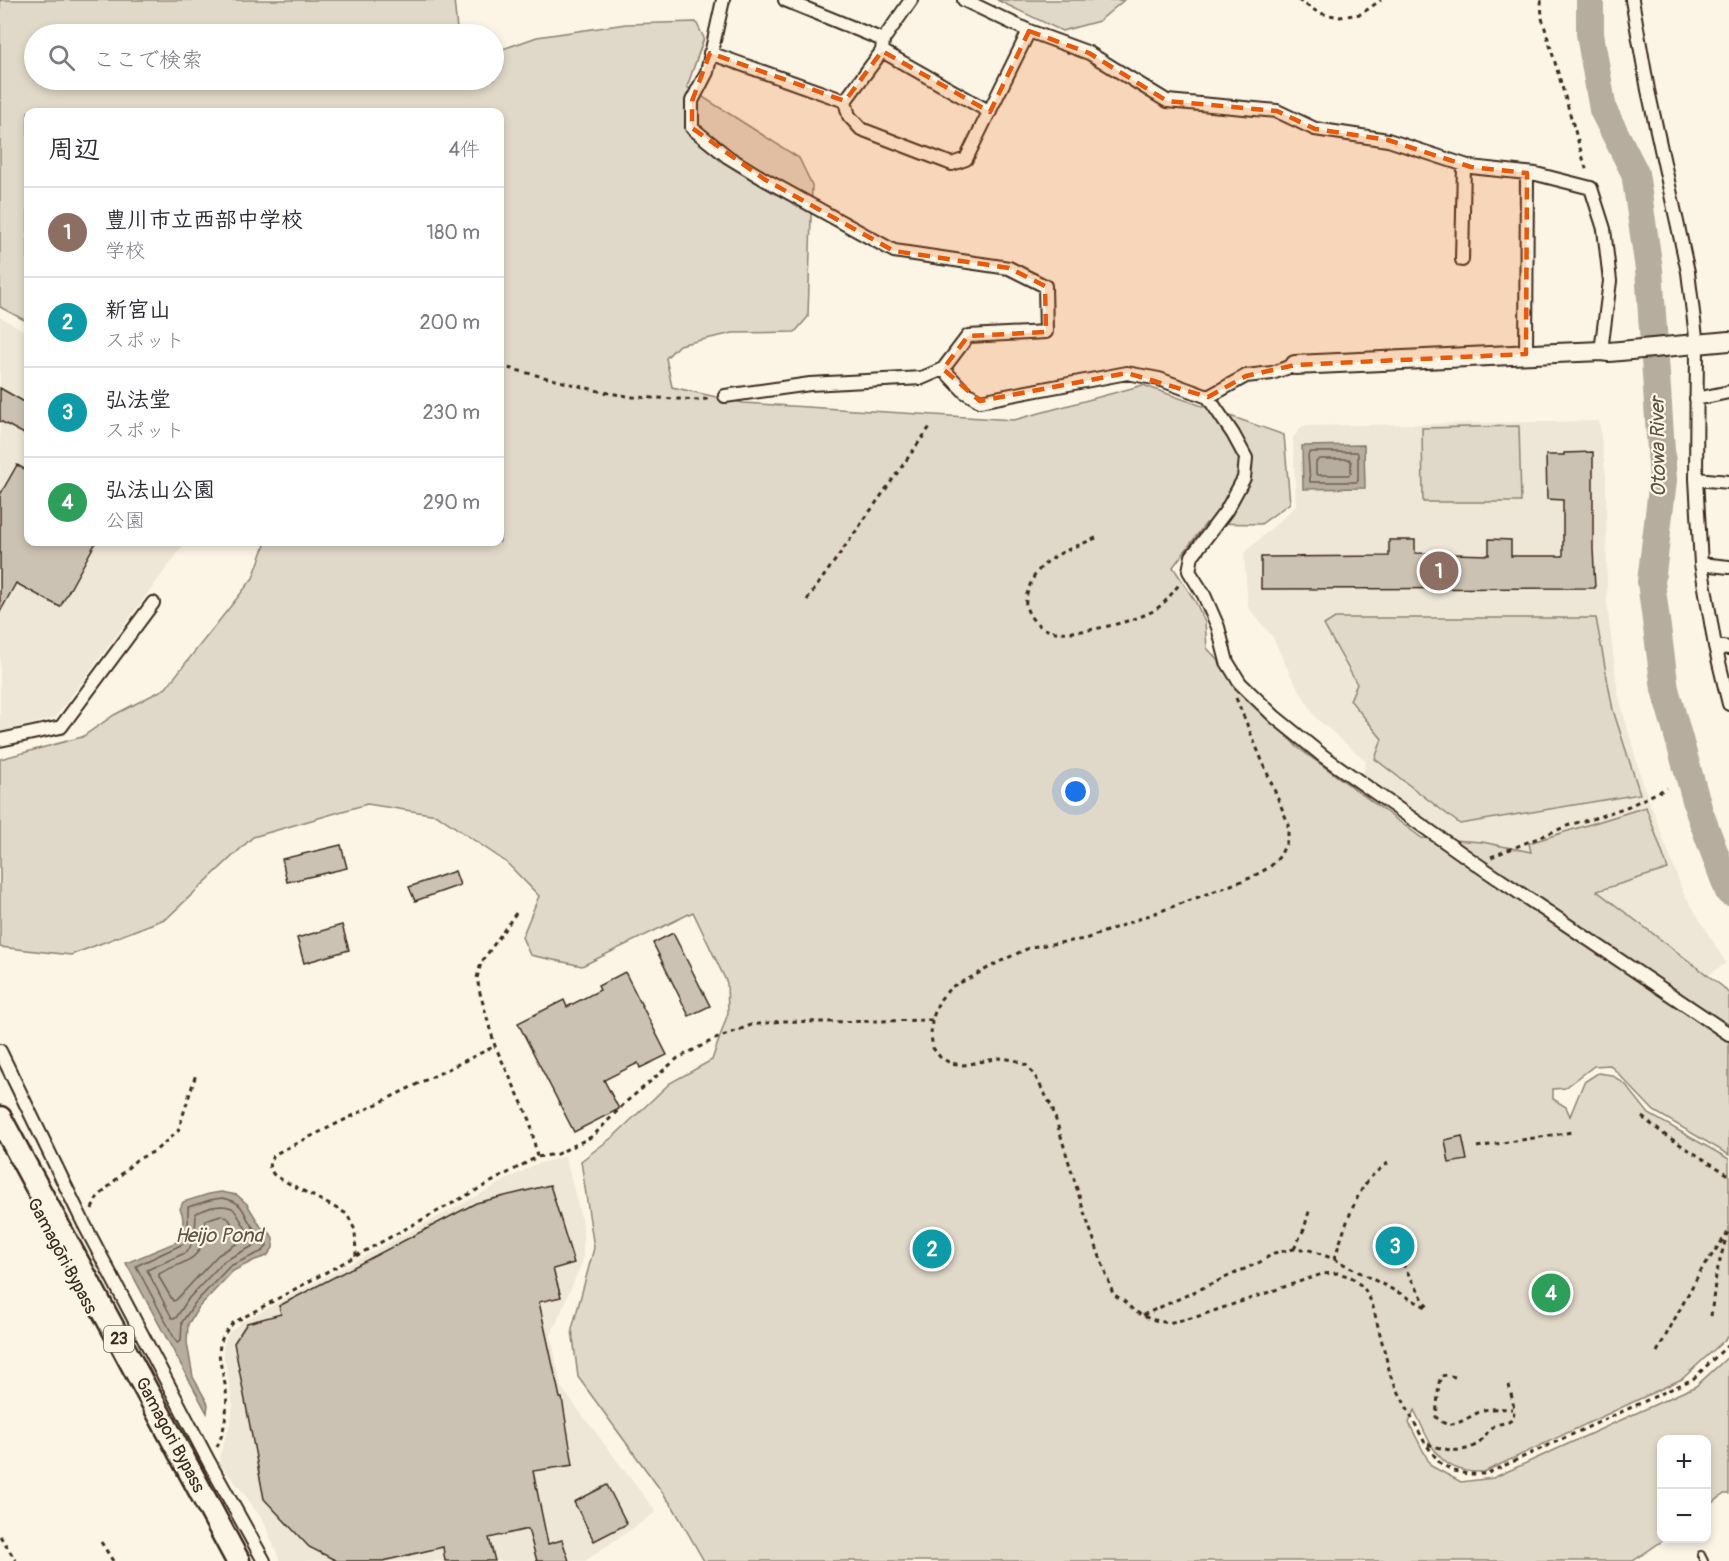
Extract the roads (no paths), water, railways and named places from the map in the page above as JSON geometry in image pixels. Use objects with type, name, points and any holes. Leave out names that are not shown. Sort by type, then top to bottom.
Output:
[{"type":"highway","name":"Gamagori Bypass","points":[[0,1118],[238,1561]]},
{"type":"highway","name":"Gamagōri Bypass","points":[[0,1141],[228,1561]]},
{"type":"street","points":[[723,0],[707,72],[692,101],[692,128],[728,157],[764,179],[894,251],[1009,268],[1045,286],[1046,332],[968,336],[943,369],[922,378],[810,384],[725,396]]},
{"type":"street","points":[[785,0],[883,46],[990,112]]},
{"type":"street","points":[[911,0],[845,101],[849,116],[861,129],[952,164],[966,159],[1029,31]]},
{"type":"street","points":[[964,0],[1029,31],[1089,53],[1167,101],[1277,111],[1315,129],[1388,140],[1471,167],[1536,174],[1591,188],[1604,228],[1610,281],[1605,351]]},
{"type":"street","points":[[1632,0],[1648,90],[1688,272],[1697,345],[1696,479],[1701,564],[1715,646],[1729,704]]},
{"type":"street","points":[[710,53],[845,101]]},
{"type":"street","points":[[1462,260],[1464,165]]},
{"type":"street","points":[[1526,354],[1527,173]]},
{"type":"street","points":[[1208,397],[1246,376],[1272,373],[1295,365],[1605,351],[1729,341]]},
{"type":"street","points":[[943,369],[965,392],[980,401],[1128,374],[1159,379],[1208,397],[1246,458],[1244,478],[1226,511],[1191,556],[1189,571],[1204,595],[1218,627],[1227,662],[1240,683],[1275,717],[1323,756],[1476,864],[1729,1034]]},
{"type":"street","points":[[1696,399],[1728,394]]},
{"type":"street","points":[[1696,479],[1729,482]]},
{"type":"street","points":[[1701,564],[1729,567]]},
{"type":"street","points":[[0,740],[62,727],[153,603]]},
{"type":"street","points":[[1715,646],[1729,648]]},
{"type":"street","points":[[0,1051],[83,1222],[209,1462],[264,1561]]},
{"type":"water","points":[[1364,445],[1365,488],[1303,489],[1302,446]]},
{"type":"water","name":"Heijo Pond","points":[[221,1192],[237,1195],[247,1204],[261,1227],[273,1238],[273,1248],[267,1256],[233,1271],[199,1307],[188,1324],[187,1343],[193,1377],[208,1404],[207,1413],[126,1263],[179,1241],[183,1225],[180,1209],[183,1202]]},
{"type":"waterway","name":"Otowa River","points":[[1590,0],[1590,34],[1603,110],[1635,173],[1649,269],[1663,480],[1651,582],[1665,689],[1699,811],[1729,892]]},
{"type":"place","name":"豊川市立西部中学校","points":[[1439,571]]},
{"type":"place","name":"弘法堂","points":[[1395,1246]]},
{"type":"place","name":"新宮山","points":[[932,1249]]},
{"type":"place","name":"弘法山公園","points":[[1551,1293]]}]
